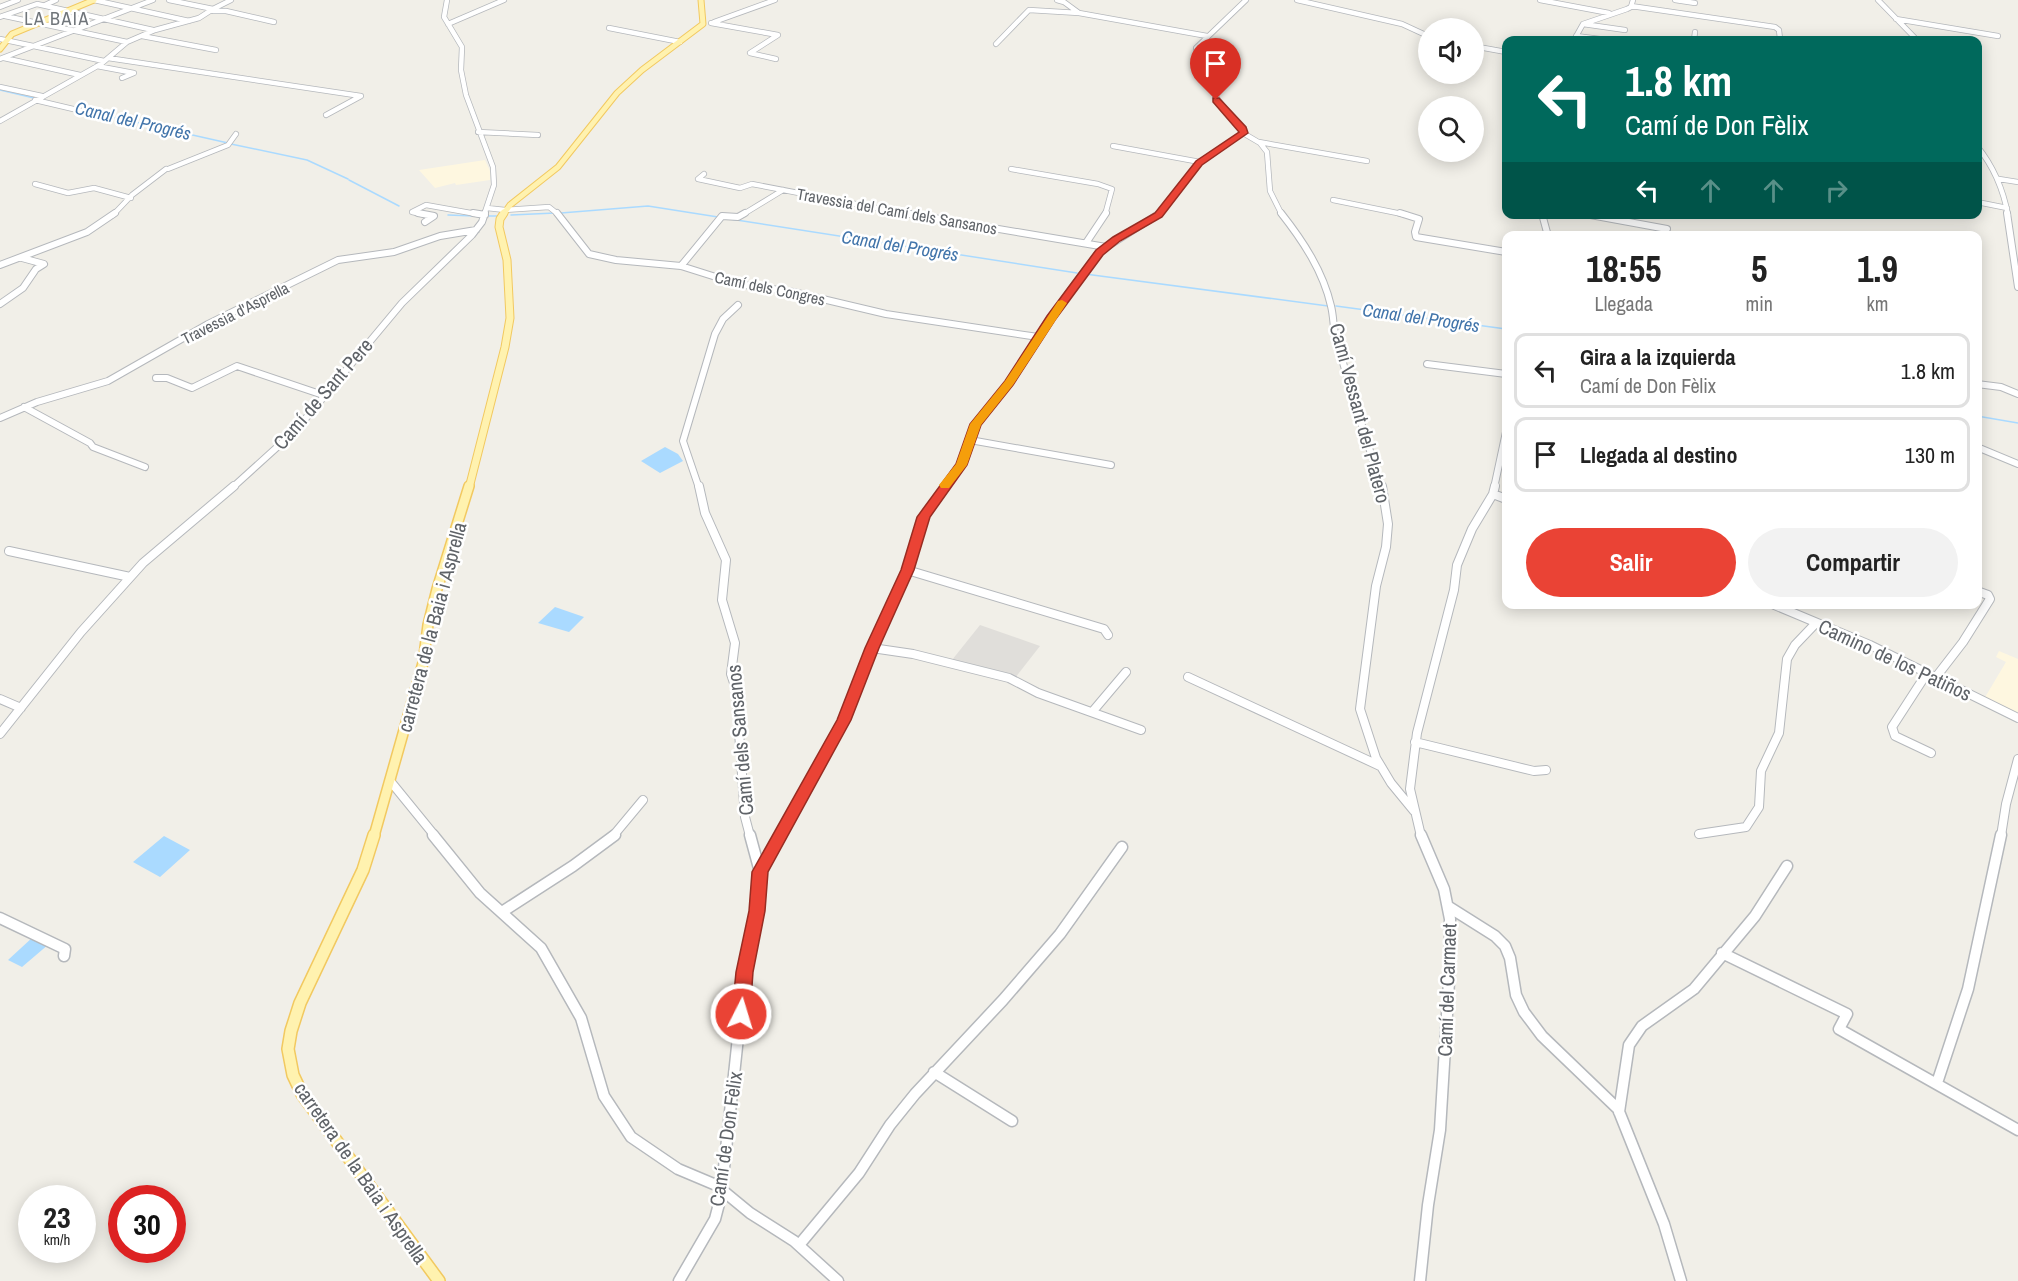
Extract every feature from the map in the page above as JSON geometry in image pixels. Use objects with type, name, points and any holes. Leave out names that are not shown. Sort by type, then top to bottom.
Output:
[{"type":"main road","points":[[1,47],[2,39],[94,0]]},
{"type":"main road","points":[[505,210],[558,167],[617,93],[642,70],[707,23],[701,0]]},
{"type":"main road","name":"carretera de la Baia i Asprella","points":[[439,1281],[302,1094],[293,1075],[288,1049],[300,1003],[363,870],[391,782],[423,663],[435,600],[473,474],[510,318],[507,260],[499,227],[505,210]]},
{"type":"street","points":[[1,6],[18,0]]},
{"type":"street","points":[[45,5],[56,0]]},
{"type":"street","points":[[94,0],[191,21]]},
{"type":"street","points":[[2,58],[153,0]]},
{"type":"street","points":[[169,0],[274,22]]},
{"type":"street","points":[[0,122],[53,89],[98,66],[127,42],[155,30],[191,21],[231,0]]},
{"type":"street","name":"Camí de Sant Pere","points":[[0,734],[81,633],[130,577],[158,548],[278,447],[326,396],[402,303],[476,230],[486,212],[495,177],[466,95],[461,70],[462,47],[444,17],[447,0]]},
{"type":"street","points":[[448,24],[504,0]]},
{"type":"street","points":[[707,23],[775,0]]},
{"type":"street","points":[[1061,0],[1079,13]]},
{"type":"street","points":[[1246,0],[1232,18],[1207,36],[1196,48],[1200,64],[1216,100],[1243,129],[1243,133],[1257,142],[1367,161]]},
{"type":"street","points":[[1297,0],[1402,24],[1418,31]]},
{"type":"street","points":[[1539,0],[1613,14]]},
{"type":"street","points":[[1631,6],[1633,0]]},
{"type":"street","points":[[1675,0],[1695,3]]},
{"type":"street","points":[[1878,0],[1913,36]]},
{"type":"street","points":[[1,16],[36,4],[155,30]]},
{"type":"street","points":[[1,6],[19,10]]},
{"type":"street","points":[[1576,36],[1583,24],[1631,6],[1775,27],[1779,30],[1780,36]]},
{"type":"street","points":[[996,44],[1029,10],[1079,13],[1207,36]]},
{"type":"street","points":[[1,16],[127,42]]},
{"type":"street","points":[[1896,19],[1998,36]]},
{"type":"street","points":[[707,23],[778,35],[750,53],[776,59]]},
{"type":"street","points":[[1583,24],[1625,30]]},
{"type":"street","points":[[609,28],[680,42]]},
{"type":"street","points":[[1694,36],[1695,32]]},
{"type":"street","points":[[140,36],[216,50]]},
{"type":"street","points":[[2,39],[106,60],[361,96],[326,115]]},
{"type":"street","points":[[1,47],[18,43]]},
{"type":"street","points":[[1484,48],[1502,51]]},
{"type":"street","points":[[2,58],[80,75]]},
{"type":"street","points":[[98,66],[134,73],[122,78]]},
{"type":"street","points":[[0,87],[43,95]]},
{"type":"street","points":[[29,93],[53,89]]},
{"type":"street","points":[[35,100],[107,117]]},
{"type":"street","points":[[478,132],[538,135]]},
{"type":"street","name":"Camí de Don Fèlix","points":[[679,1281],[715,1220],[721,1190],[724,1147],[735,1081],[745,972],[757,911],[760,872],[844,720],[872,648],[907,570],[924,517],[962,465],[976,424],[1009,383],[1038,337],[1095,258],[1106,247],[1158,215],[1200,162],[1243,133]]},
{"type":"street","points":[[0,265],[87,232],[120,210],[131,198],[167,169],[228,145],[236,134]]},
{"type":"street","name":"Camí Vessant del Platero","points":[[1257,142],[1267,152],[1270,191],[1278,209],[1306,245],[1331,305],[1336,340],[1350,382],[1351,395],[1384,492],[1388,524],[1376,586],[1360,709],[1376,758],[1415,812]]},
{"type":"street","points":[[1113,146],[1200,162]]},
{"type":"street","points":[[1982,151],[1992,162],[2007,208],[2018,287]]},
{"type":"street","points":[[1011,169],[1098,184],[1112,189],[1107,211],[1086,243]]},
{"type":"street","name":"Travessia del Camí dels Sansanos","points":[[704,174],[698,179],[740,188],[753,184],[832,201],[1106,247]]},
{"type":"street","points":[[1999,179],[2018,182]]},
{"type":"street","points":[[35,184],[68,194],[94,188],[131,198]]},
{"type":"street","points":[[681,266],[722,216],[738,217],[783,190]]},
{"type":"street","points":[[1333,200],[1415,216],[1419,219],[1415,232],[1416,237],[1502,251]]},
{"type":"street","points":[[1982,203],[2007,208]]},
{"type":"street","name":"Camí dels Congres","points":[[425,222],[434,216],[412,212],[426,205],[486,212],[543,207],[555,210],[589,254],[616,260],[681,266],[738,284],[793,292],[886,314],[1038,337]]},
{"type":"street","points":[[1612,219],[1666,229]]},
{"type":"street","name":"Travessia d'Asprella","points":[[0,418],[24,407],[108,381],[208,324],[339,260],[394,252],[440,236],[476,230]]},
{"type":"street","points":[[2010,234],[2018,236]]},
{"type":"street","points":[[0,304],[23,288],[36,269],[44,264],[21,258]]},
{"type":"street","name":"Camí dels Sansanos","points":[[738,305],[723,319],[715,334],[683,441],[704,501],[705,513],[726,560],[722,600],[735,643],[731,674],[736,689],[745,817],[760,872]]},
{"type":"street","points":[[1427,364],[1502,373]]},
{"type":"street","points":[[156,378],[167,378],[192,388],[237,366],[326,396]]},
{"type":"street","points":[[1982,384],[1994,385],[2018,394]]},
{"type":"street","points":[[24,407],[90,443],[93,447],[145,467]]},
{"type":"street","points":[[970,440],[1111,465]]},
{"type":"street","points":[[1982,449],[2018,464]]},
{"type":"street","name":"Camí del Carmaet","points":[[1420,1281],[1428,1205],[1440,1130],[1450,965],[1449,908],[1444,889],[1421,837],[1410,789],[1415,742],[1454,590],[1457,565],[1472,529],[1492,494],[1502,450]]},
{"type":"street","points":[[1492,494],[1502,498]]},
{"type":"street","points":[[9,551],[130,577]]},
{"type":"street","points":[[907,570],[1104,629],[1108,635]]},
{"type":"street","points":[[1936,677],[1963,642],[1989,599],[1982,593]]},
{"type":"street","name":"Camino de los Patiños","points":[[1784,609],[1870,645],[2018,718]]},
{"type":"street","points":[[1699,834],[1746,827],[1759,807],[1761,771],[1779,733],[1786,659],[1795,645],[1816,623]]},
{"type":"street","points":[[872,648],[913,654],[1009,678],[1038,693],[1094,711],[1141,730]]},
{"type":"street","points":[[1094,711],[1126,672]]},
{"type":"street","points":[[1927,673],[1892,727],[1895,736],[1931,753]]},
{"type":"street","points":[[1188,677],[1381,767]]},
{"type":"street","points":[[0,699],[21,708]]},
{"type":"street","points":[[1415,742],[1534,771],[1546,770]]},
{"type":"street","points":[[1937,1083],[1968,989],[2000,843],[2006,804],[2018,759]]},
{"type":"street","points":[[391,782],[480,893],[541,948],[581,1018],[604,1096],[631,1137],[678,1169],[721,1190],[750,1213],[799,1245],[838,1281]]},
{"type":"street","points":[[502,912],[573,866],[616,834],[643,800]]},
{"type":"street","points":[[799,1245],[859,1173],[890,1125],[934,1072],[1003,1000],[1053,942],[1122,847]]},
{"type":"street","points":[[1619,1112],[1629,1045],[1642,1026],[1694,989],[1755,916],[1787,866]]},
{"type":"street","points":[[1449,908],[1495,936],[1505,946],[1510,958],[1516,995],[1524,1012],[1542,1036],[1596,1086],[1619,1112],[1664,1224],[1681,1281]]},
{"type":"street","points":[[0,918],[65,949],[64,956]]},
{"type":"street","points":[[1722,953],[1847,1014],[1839,1029],[2018,1130]]},
{"type":"street","points":[[934,1072],[1011,1121]]},
{"type":"shaded area","points":[[485,160],[490,171],[490,180],[456,185],[455,183],[435,188],[419,170]]},
{"type":"shaded area","points":[[980,625],[1040,646],[1015,678],[952,660]]},
{"type":"shaded area","points":[[1999,651],[2018,659],[2018,715],[1984,699],[2006,662],[1996,657]]},
{"type":"water","points":[[665,447],[678,454],[683,461],[660,473],[641,461]]},
{"type":"water","points":[[555,607],[584,617],[569,632],[538,623]]},
{"type":"water","points":[[164,836],[190,850],[160,877],[133,862]]},
{"type":"water","points":[[33,937],[49,944],[22,967],[8,960]]},
{"type":"waterway","points":[[0,90],[34,98]]},
{"type":"waterway","name":"Canal del Progrés","points":[[108,116],[228,143]]},
{"type":"waterway","name":"Canal del Progrés","points":[[231,144],[307,160],[348,179]]},
{"type":"waterway","name":"Canal del Progrés","points":[[349,180],[399,206]]},
{"type":"waterway","name":"Canal del Progrés","points":[[561,213],[648,206],[718,217]]},
{"type":"waterway","name":"Canal del Progrés","points":[[511,215],[555,213]]},
{"type":"waterway","name":"Canal del Progrés","points":[[448,215],[475,216]]},
{"type":"waterway","name":"Canal del Progrés","points":[[489,216],[499,216]]},
{"type":"waterway","name":"Canal del Progrés","points":[[730,219],[1077,273]]},
{"type":"waterway","name":"Canal del Progrés","points":[[1085,274],[1328,306]]},
{"type":"waterway","name":"Canal del Progrés","points":[[1336,306],[1502,328]]},
{"type":"waterway","name":"Canal del Progrés","points":[[1982,417],[2018,423]]},
{"type":"slow traffic","points":[[945,485],[962,465],[976,424],[1009,383],[1062,303]]},
{"type":"district","name":"LA BAIA","points":[[57,19]]},
{"type":"route","points":[[741,1014],[745,972],[757,911],[760,872],[844,720],[872,648],[907,570],[924,517],[934,500],[962,465],[976,424],[1009,383],[1050,318],[1100,252],[1116,239],[1158,215],[1199,163],[1243,133],[1243,129],[1216,100]]}]
